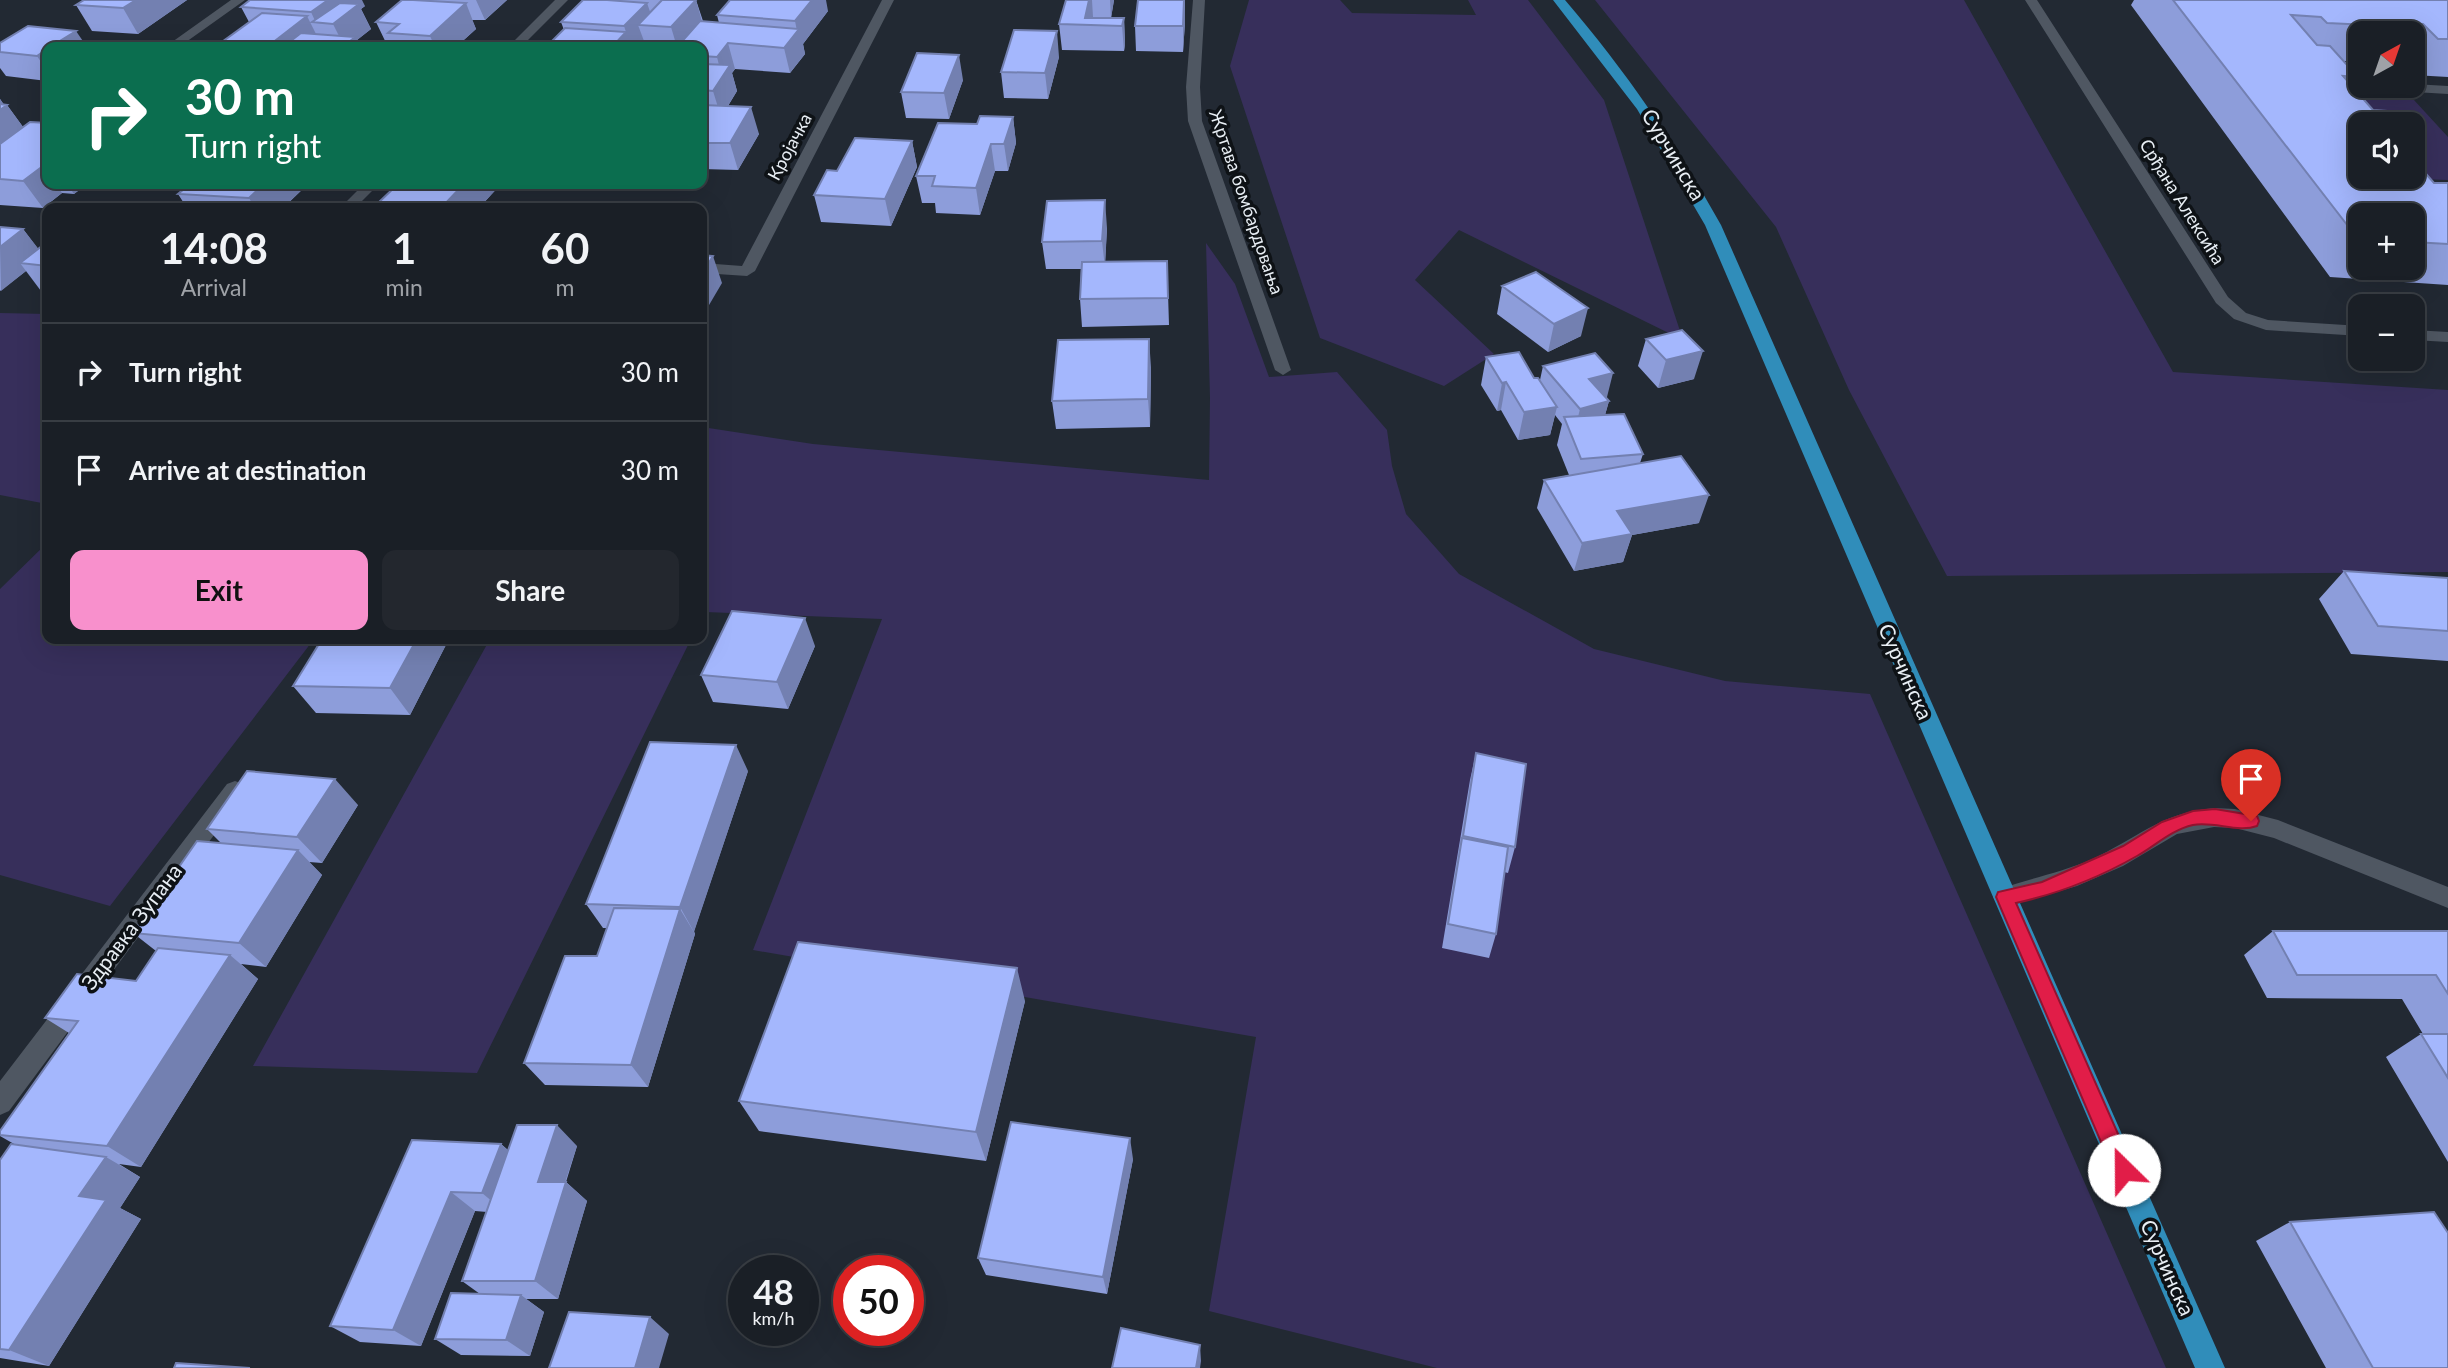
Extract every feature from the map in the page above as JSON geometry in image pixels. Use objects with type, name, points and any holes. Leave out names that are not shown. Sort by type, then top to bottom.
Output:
[{"type":"main road","name":"Сурчинска","points":[[1559,0],[1612,63],[1651,117],[1713,225],[2210,1368]]},
{"type":"street","points":[[178,42],[239,0]]},
{"type":"street","points":[[519,42],[562,0]]},
{"type":"street","name":"Кројачка","points":[[707,268],[747,271],[888,0]]},
{"type":"street","name":"Жртава бомбардовања","points":[[1199,0],[1193,87],[1195,121],[1283,370]]},
{"type":"street","name":"Срђана Алексића","points":[[2031,0],[2222,300],[2240,316],[2266,325],[2348,330]]},
{"type":"street","points":[[2426,89],[2448,90]]},
{"type":"street","points":[[352,203],[367,189]]},
{"type":"street","points":[[2425,336],[2448,337]]},
{"type":"street","name":"Здравка Зупана","points":[[0,1102],[239,785]]},
{"type":"street","points":[[2005,897],[2044,889],[2129,852],[2168,827],[2193,818],[2215,816],[2251,821],[2289,832],[2448,898]]},
{"type":"shaded area","points":[[1249,0],[1340,0],[1352,13],[1476,15],[1468,0],[1528,0],[1604,100],[1683,340],[1459,230],[1415,280],[1494,354],[1444,386],[1320,338],[1230,66]]},
{"type":"shaded area","points":[[1595,0],[1964,0],[2173,372],[2448,390],[2448,572],[1947,576],[1849,390],[1776,227]]},
{"type":"shaded area","points":[[2324,71],[2348,72],[2348,98],[2414,100],[2448,137],[2448,180],[2425,179],[2425,112],[2360,112]]},
{"type":"shaded area","points":[[1206,243],[1235,284],[1269,377],[1337,372],[1387,430],[1392,466],[1406,514],[1459,574],[1594,649],[1725,681],[1870,694],[2166,1368],[1437,1368],[1209,1311],[1256,1037],[753,950],[882,619],[707,612],[707,428],[813,444],[1209,480]]},
{"type":"shaded area","points":[[0,313],[42,314],[42,503],[0,495]]},
{"type":"shaded area","points":[[42,548],[42,644],[310,644],[110,906],[0,875],[0,589]]},
{"type":"shaded area","points":[[487,644],[689,644],[477,1073],[253,1066]]},
{"type":"building","points":[[84,0],[136,0],[123,8],[76,5]]},
{"type":"building","points":[[250,0],[328,0],[311,12],[241,7]]},
{"type":"building","points":[[402,0],[466,3],[430,36],[388,33],[399,24],[376,22]]},
{"type":"building","points":[[583,0],[647,3],[624,26],[561,22]]},
{"type":"building","points":[[662,0],[696,0],[671,27],[638,25]]},
{"type":"building","points":[[730,0],[812,0],[795,21],[717,15]]},
{"type":"building","points":[[1066,0],[1089,0],[1085,18],[1124,18],[1122,26],[1059,24]]},
{"type":"building","points":[[1138,0],[1184,0],[1183,26],[1135,26]]},
{"type":"building","points":[[2173,0],[2448,0],[2448,39],[2438,39],[2426,27],[2426,21],[2348,21],[2348,24],[2327,23],[2321,17],[2291,15],[2317,45],[2330,46],[2348,66],[2348,76],[2343,76],[2348,82],[2348,98],[2362,98],[2373,110],[2388,112],[2348,112],[2348,189],[2425,189],[2425,173],[2434,183],[2448,183],[2448,244],[2425,243],[2425,203],[2348,203],[2348,226]]},
{"type":"building","points":[[340,3],[359,4],[333,24],[312,22]]},
{"type":"building","points":[[262,13],[307,16],[273,42],[222,42]]},
{"type":"building","points":[[700,21],[799,29],[784,48],[728,43],[717,57],[707,56],[707,42],[681,42]]},
{"type":"building","points":[[28,26],[76,31],[58,42],[42,42],[42,52],[37,56],[0,52],[0,43]]},
{"type":"building","points":[[565,28],[626,32],[617,42],[551,42]]},
{"type":"building","points":[[1014,30],[1057,31],[1045,73],[1001,72]]},
{"type":"building","points":[[301,33],[355,37],[349,42],[289,42]]},
{"type":"building","points":[[917,53],[959,55],[944,93],[901,92]]},
{"type":"building","points":[[707,64],[730,65],[713,91],[707,90]]},
{"type":"building","points":[[707,105],[751,107],[730,143],[707,143]]},
{"type":"building","points":[[980,116],[1013,117],[1004,144],[991,144],[976,188],[932,186],[935,176],[916,176],[938,123],[977,124]]},
{"type":"building","points":[[30,122],[42,123],[42,167],[23,181],[0,179],[0,144]]},
{"type":"building","points":[[855,138],[912,141],[885,199],[814,195],[827,170],[837,171]]},
{"type":"building","points":[[184,189],[259,189],[249,198],[178,194]]},
{"type":"building","points":[[393,189],[459,189],[446,203],[378,203]]},
{"type":"building","points":[[1105,200],[1102,241],[1042,242],[1047,201]]},
{"type":"building","points":[[0,227],[23,229],[0,247]]},
{"type":"building","points":[[42,246],[42,265],[20,263]]},
{"type":"building","points":[[707,255],[713,256],[707,266]]},
{"type":"building","points":[[1167,261],[1168,298],[1080,299],[1082,262]]},
{"type":"building","points":[[1536,272],[1588,308],[1554,324],[1502,286]]},
{"type":"building","points":[[1682,330],[1703,351],[1666,360],[1646,339]]},
{"type":"building","points":[[1149,339],[1148,399],[1052,401],[1058,340]]},
{"type":"building","points":[[1519,352],[1534,378],[1538,378],[1557,407],[1524,412],[1506,382],[1502,383],[1486,357]]},
{"type":"building","points":[[1595,353],[1613,373],[1589,379],[1609,401],[1580,409],[1543,366]]},
{"type":"building","points":[[1624,414],[1643,454],[1581,459],[1564,417]]},
{"type":"building","points":[[1681,456],[1709,495],[1617,511],[1632,534],[1582,543],[1544,480]]},
{"type":"building","points":[[2344,571],[2448,578],[2448,631],[2378,626]]},
{"type":"building","points":[[732,611],[805,618],[777,682],[701,675]]},
{"type":"building","points":[[319,644],[414,644],[390,688],[293,686]]},
{"type":"building","points":[[650,742],[736,745],[680,907],[586,904]]},
{"type":"building","points":[[1476,753],[1526,764],[1515,847],[1463,836]]},
{"type":"building","points":[[247,771],[335,779],[297,837],[207,829]]},
{"type":"building","points":[[1462,838],[1508,847],[1496,934],[1448,924]]},
{"type":"building","points":[[197,841],[298,850],[239,943],[133,933]]},
{"type":"building","points":[[614,908],[680,909],[631,1065],[524,1063],[565,956],[597,956]]},
{"type":"building","points":[[2273,931],[2448,931],[2448,994],[2436,975],[2297,975]]},
{"type":"building","points":[[798,942],[1017,968],[976,1132],[739,1101]]},
{"type":"building","points":[[158,948],[230,955],[107,1146],[0,1135],[0,1131],[78,1021],[45,1018],[77,974],[136,981]]},
{"type":"building","points":[[2421,1034],[2448,1034],[2448,1078]]},
{"type":"building","points":[[1011,1122],[1130,1138],[1103,1277],[978,1258]]},
{"type":"building","points":[[517,1125],[557,1125],[538,1182],[566,1182],[535,1281],[462,1281]]},
{"type":"building","points":[[412,1140],[501,1144],[482,1193],[451,1192],[393,1330],[330,1326]]},
{"type":"building","points":[[11,1144],[106,1157],[79,1196],[106,1200],[9,1350],[0,1349],[0,1160]]},
{"type":"building","points":[[2434,1212],[2448,1233],[2448,1368],[2373,1368],[2290,1222]]},
{"type":"building","points":[[451,1293],[521,1295],[506,1340],[435,1339]]},
{"type":"building","points":[[569,1312],[650,1317],[635,1368],[549,1368]]},
{"type":"building","points":[[1121,1328],[1200,1345],[1196,1368],[1112,1368]]},
{"type":"building","points":[[176,1363],[250,1368],[174,1368]]},
{"type":"route","points":[[2124,1170],[2005,897],[2044,889],[2129,852],[2168,827],[2193,818],[2215,816],[2251,821]]}]
